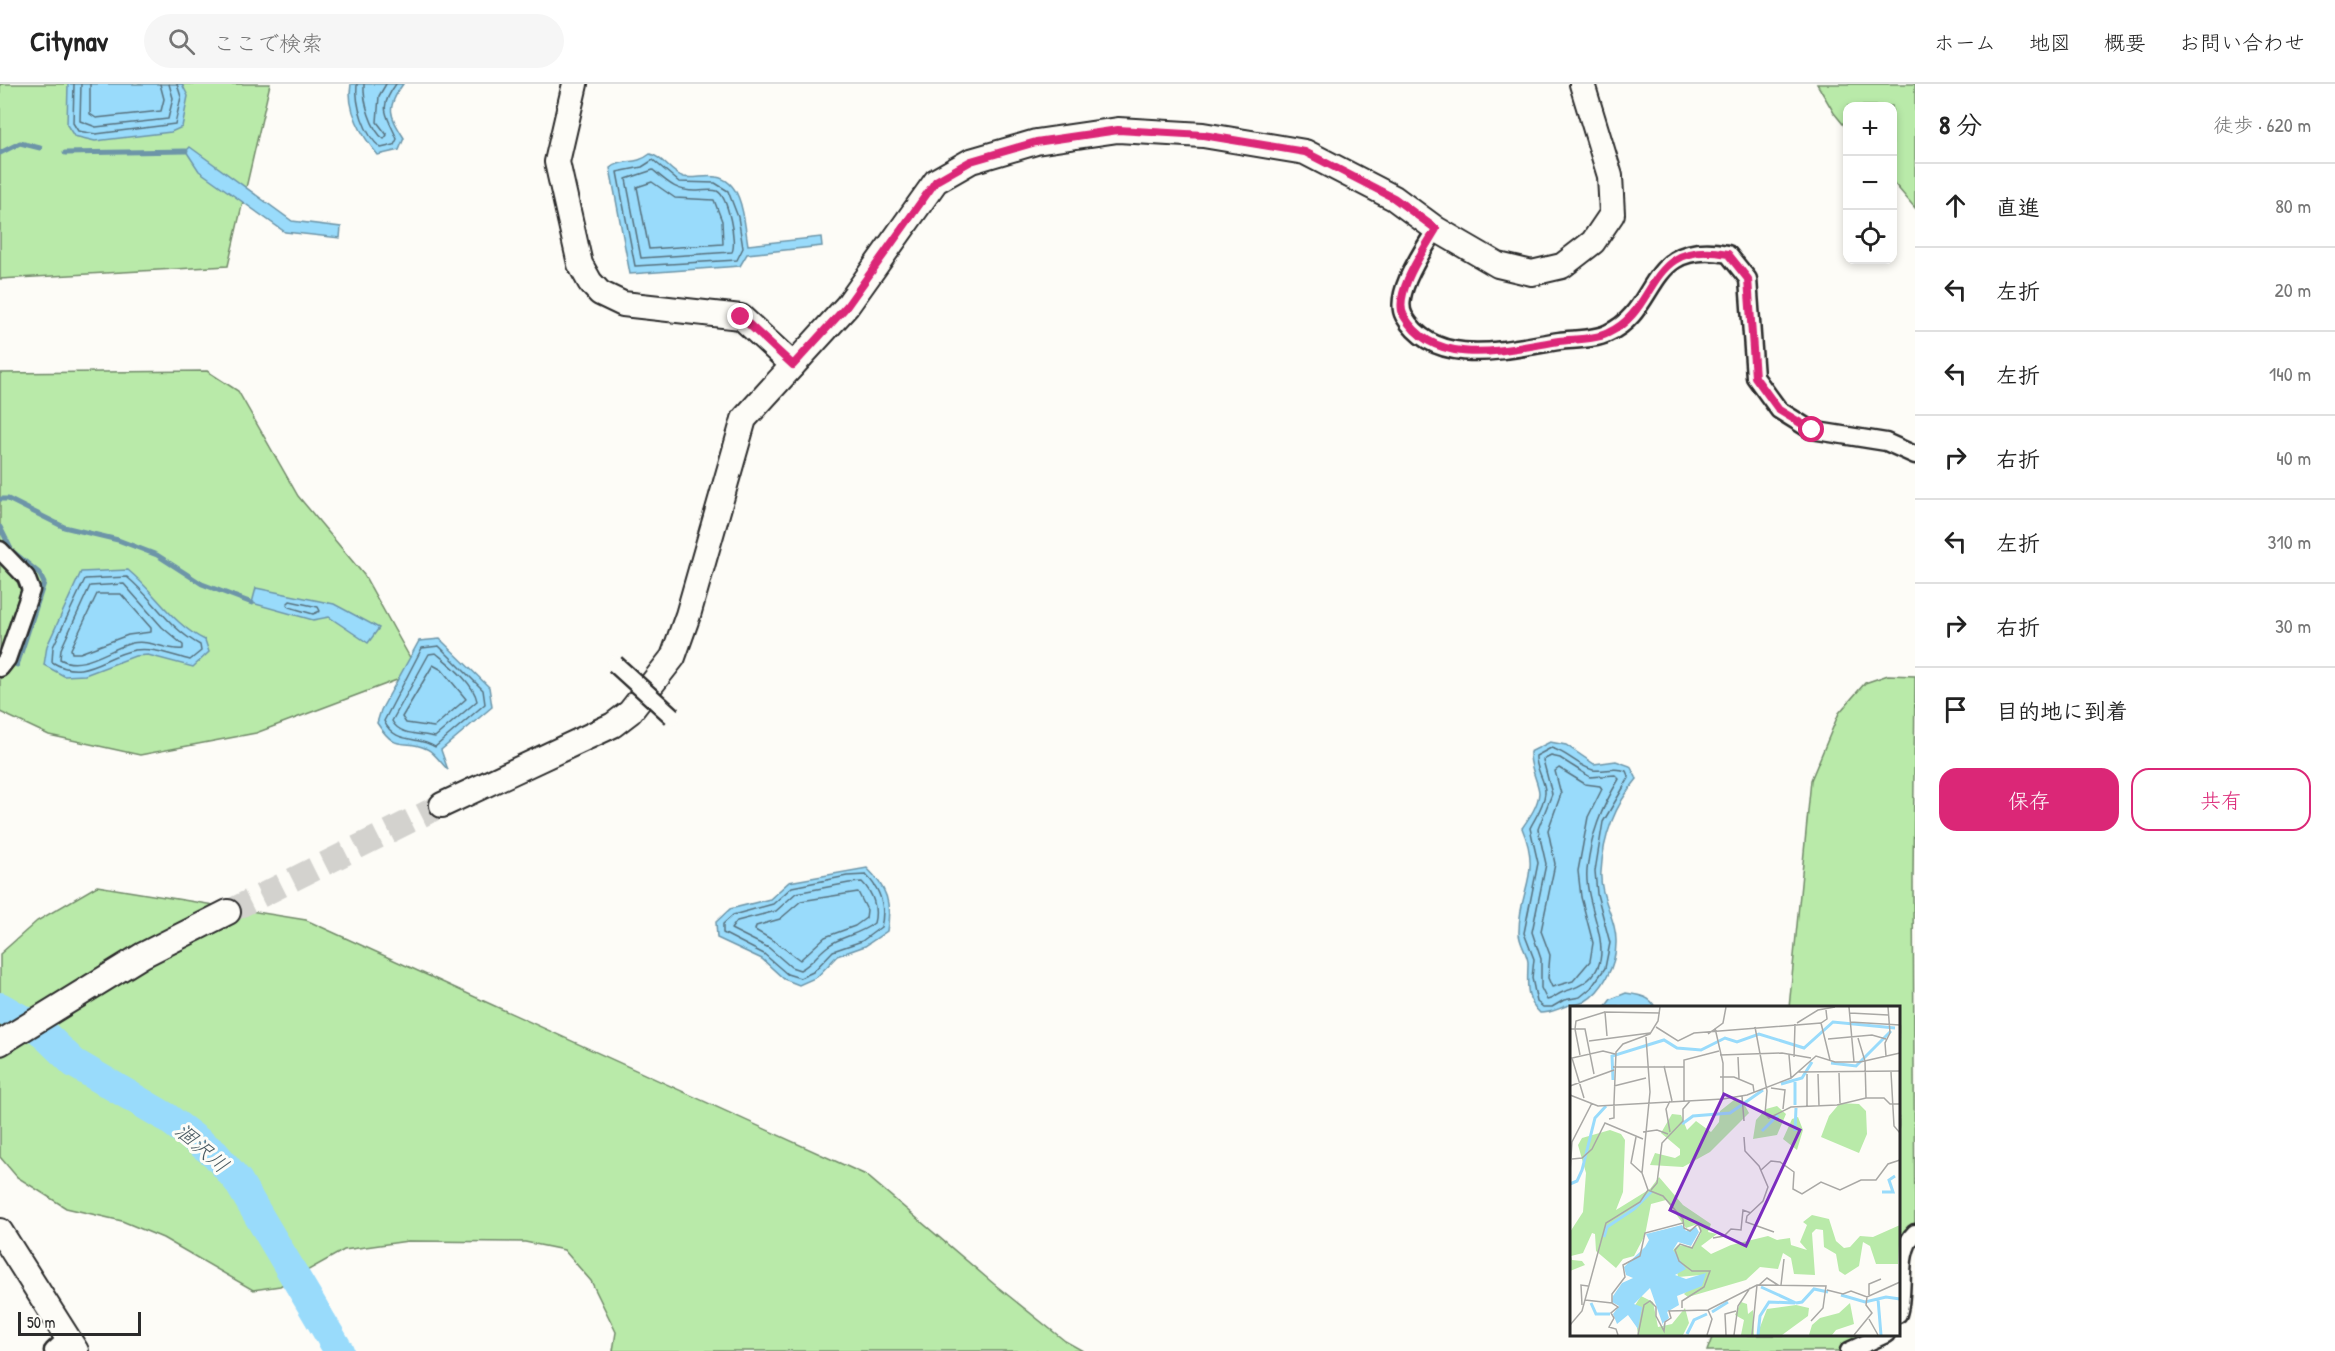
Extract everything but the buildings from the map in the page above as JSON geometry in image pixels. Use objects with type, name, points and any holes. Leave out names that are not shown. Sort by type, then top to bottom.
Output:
[{"type":"street","points":[[575,84],[557,162],[580,264],[590,282],[600,293],[623,304],[741,317],[793,365]]},
{"type":"street","points":[[442,805],[613,725],[630,712],[673,657],[688,615],[744,419],[847,306],[936,181],[971,161],[1036,142],[1118,130],[1203,135],[1305,152],[1394,198],[1436,229],[1498,265],[1533,273],[1562,266],[1593,242],[1612,214],[1610,176],[1582,84]]},
{"type":"street","points":[[1436,229],[1404,288],[1401,311],[1409,325],[1426,340],[1450,350],[1490,352],[1608,334],[1628,318],[1661,272],[1686,253],[1707,250],[1728,254],[1748,279],[1755,377],[1779,410],[1812,430],[1886,442],[1915,455]]},
{"type":"street","points":[[0,550],[26,577],[31,590],[7,659],[0,668]]},
{"type":"street","points":[[615,664],[672,716]]},
{"type":"street","points":[[0,1043],[143,955],[228,912]]},
{"type":"street","points":[[0,1232],[66,1346]]},
{"type":"street","points":[[1900,1308],[1904,1286],[1901,1263],[1909,1239],[1915,1233]]},
{"type":"street","points":[[1849,1351],[1884,1336]]},
{"type":"green space","points":[[0,84],[270,84],[228,266],[0,279]]},
{"type":"green space","points":[[1817,84],[1915,84],[1915,208],[1897,187],[1897,102],[1843,102],[1843,124]]},
{"type":"green space","points":[[207,371],[238,391],[298,496],[364,575],[418,672],[256,733],[140,755],[49,735],[0,712],[0,373]]},
{"type":"green space","points":[[1888,675],[1915,676],[1913,880],[1915,1245],[1900,1277],[1900,1006],[1789,1006],[1811,780],[1839,713],[1865,683]]},
{"type":"green space","points":[[97,886],[306,920],[866,1175],[994,1284],[1065,1341],[1083,1351],[613,1351],[616,1332],[591,1281],[564,1250],[525,1242],[408,1241],[344,1250],[280,1286],[253,1290],[163,1238],[122,1221],[66,1208],[17,1177],[0,1157],[0,954],[37,921]]},
{"type":"green space","points":[[1713,1336],[1870,1336],[1863,1351],[1707,1351]]},
{"type":"water","points":[[68,84],[182,84],[188,96],[182,127],[171,132],[95,141],[74,136],[67,125]]},
{"type":"water","points":[[351,84],[403,84],[392,105],[395,123],[404,138],[399,150],[378,155],[372,148],[353,112]]},
{"type":"water","points":[[190,147],[292,221],[341,227],[340,238],[285,232],[199,171],[186,151]]},
{"type":"water","points":[[650,154],[684,177],[716,177],[732,186],[744,215],[748,245],[821,237],[822,246],[747,254],[740,266],[630,274],[610,168],[620,163],[645,158]]},
{"type":"water","points":[[128,570],[183,626],[205,640],[209,652],[193,667],[148,655],[135,656],[85,675],[64,676],[44,665],[47,646],[81,572]]},
{"type":"water","points":[[256,588],[334,604],[379,628],[368,643],[329,617],[313,620],[252,603]]},
{"type":"water","points":[[440,639],[489,687],[492,707],[441,750],[448,770],[430,751],[412,744],[400,744],[390,739],[377,723],[381,710],[419,641]]},
{"type":"water","points":[[1550,742],[1566,745],[1594,764],[1616,761],[1630,766],[1637,779],[1616,811],[1607,834],[1602,859],[1601,881],[1616,934],[1614,960],[1611,968],[1597,991],[1584,1002],[1540,1013],[1529,996],[1528,962],[1519,935],[1522,903],[1530,870],[1528,844],[1522,828],[1535,807],[1539,793],[1530,752]]},
{"type":"water","points":[[867,868],[879,882],[886,896],[889,912],[887,931],[865,946],[837,956],[817,977],[799,985],[784,979],[762,959],[717,938],[716,922],[730,909],[770,899],[789,882]]},
{"type":"water","points":[[1626,993],[1639,995],[1647,998],[1654,1006],[1606,1006],[1611,999]]},
{"type":"waterway","points":[[0,153],[20,143],[40,148]]},
{"type":"waterway","points":[[65,153],[186,151]]},
{"type":"waterway","points":[[0,499],[8,499],[64,527],[118,540],[157,555],[202,584],[252,603]]},
{"type":"waterway","points":[[0,527],[12,551],[39,573],[44,583],[17,665]]},
{"type":"waterway","name":"涸沢川","points":[[0,1007],[40,1030],[74,1063],[166,1117],[215,1154],[238,1181],[339,1351]]},
{"type":"tunnel","points":[[228,912],[442,805]]},
{"type":"route","points":[[741,317],[793,365],[847,306],[936,181],[971,161],[1036,142],[1118,130],[1203,135],[1305,152],[1394,198],[1436,229],[1404,288],[1401,311],[1409,325],[1426,340],[1450,350],[1490,352],[1608,334],[1628,318],[1661,272],[1686,253],[1707,250],[1728,254],[1748,279],[1755,377],[1779,410],[1812,430]]}]
